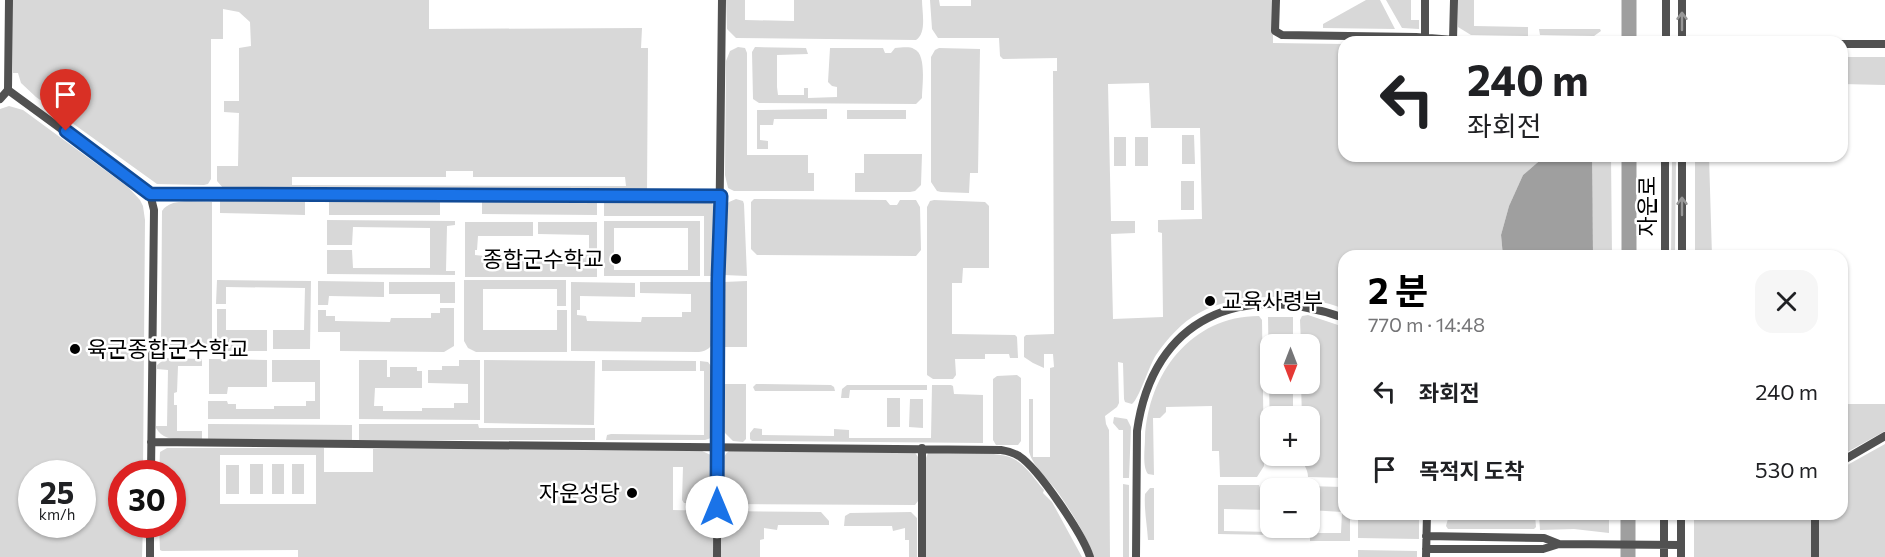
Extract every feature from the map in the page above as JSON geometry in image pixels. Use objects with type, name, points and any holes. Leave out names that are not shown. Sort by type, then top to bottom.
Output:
[{"type":"street","points":[[0,99],[8,90],[9,0]]},
{"type":"street","points":[[717,557],[722,0]]},
{"type":"street","points":[[1276,0],[1275,31],[1278,34],[1352,36]]},
{"type":"street","points":[[1425,0],[1425,36]]},
{"type":"street","points":[[1453,36],[1454,0]]},
{"type":"street","points":[[1666,0],[1666,36]]},
{"type":"street","points":[[1682,0],[1682,36]]},
{"type":"street","points":[[1848,44],[1885,44]]},
{"type":"street","points":[[8,90],[150,194],[721,196]]},
{"type":"street","name":"자운로","points":[[1665,162],[1665,250]]},
{"type":"street","name":"자운로","points":[[1682,162],[1682,250]]},
{"type":"street","points":[[150,194],[153,210],[151,460]]},
{"type":"street","points":[[1136,557],[1137,431],[1140,413],[1143,398],[1156,369],[1174,344],[1197,323],[1210,315],[1243,307],[1296,305],[1338,316]]},
{"type":"street","points":[[1848,458],[1885,436]]},
{"type":"street","points":[[151,442],[1001,450],[1018,455],[1051,491],[1090,557]]},
{"type":"street","points":[[921,557],[922,448]]},
{"type":"street","points":[[1427,520],[1426,553],[1544,549],[1559,544]]},
{"type":"street","points":[[1664,520],[1664,557]]},
{"type":"street","points":[[1680,557],[1681,520]]},
{"type":"street","points":[[1815,520],[1815,557]]},
{"type":"street","points":[[1426,536],[1544,538],[1559,544],[1581,545],[1680,545]]},
{"type":"street","points":[[150,538],[150,557]]},
{"type":"shaded area","points":[[13,0],[429,0],[429,29],[642,28],[641,48],[648,48],[647,192],[223,188],[217,181],[217,166],[238,166],[239,113],[224,112],[224,101],[239,101],[239,48],[251,46],[250,22],[239,12],[223,9],[223,39],[211,39],[211,179],[208,184],[157,184],[36,97],[21,83],[18,73],[13,73]],"holes":[[[446,171],[473,171],[473,177],[625,177],[626,186],[292,185],[292,177],[446,177]]]},
{"type":"shaded area","points":[[726,0],[745,0],[745,20],[794,21],[794,0],[922,0],[923,27],[916,40],[736,38],[727,29]]},
{"type":"shaded area","points":[[930,0],[939,0],[940,6],[971,6],[971,0],[1273,0],[1273,43],[1338,44],[1338,162],[1538,162],[1523,175],[1509,206],[1501,235],[1502,250],[1338,250],[1338,307],[1310,300],[1271,297],[1232,301],[1199,313],[1175,331],[1156,355],[1138,396],[1132,404],[1125,402],[1124,399],[1123,363],[1118,362],[1119,403],[1105,416],[1109,430],[1110,557],[1094,557],[1074,516],[1034,463],[1029,452],[1029,399],[1033,399],[1033,457],[1050,457],[1050,368],[1054,367],[1053,354],[1044,354],[1044,368],[1033,363],[1024,357],[1024,337],[1054,334],[1053,71],[1057,71],[1057,58],[1003,59],[1000,56],[999,38],[938,38],[932,29]],"holes":[[[1149,83],[1151,128],[1200,128],[1202,219],[1158,220],[1158,232],[1162,233],[1163,317],[1113,319],[1111,234],[1135,233],[1135,221],[1111,221],[1108,84]]]},
{"type":"shaded area","points":[[1366,0],[1380,0],[1395,29],[1323,28],[1323,24]]},
{"type":"shaded area","points":[[1386,0],[1411,0],[1411,20],[1419,20],[1419,29],[1402,28]]},
{"type":"shaded area","points":[[1458,0],[1474,0],[1474,26],[1528,27],[1528,36],[1471,35],[1458,27]]},
{"type":"shaded area","points":[[1539,29],[1600,29],[1601,31],[1594,36],[1540,35]]},
{"type":"shaded area","points":[[738,47],[745,48],[747,53],[747,155],[808,155],[808,173],[814,173],[814,191],[734,191],[728,188],[725,175],[726,61],[730,51]]},
{"type":"shaded area","points":[[755,47],[806,48],[808,54],[777,55],[777,87],[778,95],[804,95],[804,88],[808,88],[808,98],[837,97],[837,87],[828,82],[830,48],[883,48],[885,53],[891,53],[895,48],[912,48],[921,57],[922,98],[916,104],[759,103],[753,99],[752,52]]},
{"type":"shaded area","points":[[939,48],[980,49],[978,173],[970,173],[969,193],[937,191],[931,182],[931,57]]},
{"type":"shaded area","points":[[1848,57],[1885,57],[1885,85],[1848,84]]},
{"type":"shaded area","name":"육군종합군수학교","points":[[9,106],[23,110],[128,187],[143,206],[145,220],[143,460],[108,460],[108,538],[143,538],[142,557],[0,557],[0,109]]},
{"type":"shaded area","points":[[827,109],[827,119],[774,119],[773,125],[760,125],[760,140],[768,141],[768,149],[757,149],[757,110]]},
{"type":"shaded area","points":[[847,110],[906,110],[906,119],[847,119]]},
{"type":"shaded area","points":[[1182,135],[1194,135],[1195,164],[1182,164]]},
{"type":"shaded area","points":[[1114,137],[1126,137],[1126,166],[1114,166]]},
{"type":"shaded area","points":[[1135,137],[1148,137],[1148,166],[1135,166]]},
{"type":"shaded area","points":[[864,154],[922,154],[921,185],[915,191],[910,192],[855,192],[855,173],[864,173]]},
{"type":"shaded area","points":[[1538,162],[1592,162],[1593,250],[1502,250],[1501,235],[1509,206],[1523,175]]},
{"type":"shaded area","points":[[1591,162],[1611,162],[1612,250],[1593,250]]},
{"type":"shaded area","points":[[1672,162],[1676,162],[1675,250],[1671,250]]},
{"type":"shaded area","points":[[1695,162],[1709,162],[1712,250],[1695,250]]},
{"type":"shaded area","points":[[1181,181],[1194,181],[1194,210],[1181,210]]},
{"type":"shaded area","points":[[220,198],[305,199],[305,215],[220,213]]},
{"type":"shaded area","points":[[329,199],[440,199],[440,215],[329,215]]},
{"type":"shaded area","points":[[482,199],[597,200],[597,215],[482,214]]},
{"type":"shaded area","points":[[736,199],[743,201],[744,204],[747,276],[724,275],[725,206]]},
{"type":"shaded area","points":[[754,199],[886,200],[890,205],[897,205],[900,200],[916,200],[920,207],[921,250],[916,256],[757,255],[751,249],[751,202]]},
{"type":"shaded area","points":[[604,200],[708,200],[716,211],[716,276],[704,276],[704,216],[604,216]]},
{"type":"shaded area","points":[[930,201],[985,202],[989,206],[989,268],[963,268],[962,283],[952,283],[952,334],[1015,335],[1017,337],[1018,358],[1010,358],[1009,354],[985,354],[985,359],[955,359],[956,375],[953,379],[933,379],[927,375],[927,207]]},
{"type":"shaded area","points":[[178,202],[212,202],[212,350],[169,349],[161,343],[162,211]]},
{"type":"shaded area","points":[[327,220],[455,221],[455,225],[447,226],[446,271],[455,271],[455,275],[327,274],[327,250],[352,250],[353,268],[430,268],[430,228],[353,227],[352,245],[327,245]]},
{"type":"shaded area","points":[[604,221],[700,221],[700,276],[604,276]],"holes":[[[614,228],[688,228],[688,270],[614,270]]]},
{"type":"shaded area","points":[[465,222],[533,222],[533,236],[478,236],[475,255],[484,256],[485,261],[539,261],[540,257],[580,257],[580,252],[589,252],[589,235],[538,234],[538,222],[597,222],[597,277],[465,277]]},
{"type":"shaded area","points":[[217,280],[311,281],[310,349],[273,349],[273,330],[304,330],[305,288],[226,287],[226,304],[216,304]]},
{"type":"shaded area","points":[[464,280],[566,280],[566,306],[557,306],[557,289],[483,289],[483,330],[557,330],[557,310],[567,310],[567,352],[476,352],[468,348],[464,341]]},
{"type":"shaded area","points":[[318,281],[384,282],[384,297],[329,296],[328,305],[318,305]]},
{"type":"shaded area","points":[[747,281],[747,347],[724,347],[724,282]]},
{"type":"shaded area","points":[[389,282],[455,282],[455,303],[440,303],[440,294],[389,294]]},
{"type":"shaded area","points":[[571,282],[635,283],[635,297],[580,296],[580,310],[577,310],[577,315],[586,316],[587,321],[641,322],[642,317],[682,317],[682,312],[691,312],[691,294],[640,293],[640,282],[716,282],[715,339],[709,348],[699,352],[571,351]]},
{"type":"shaded area","points":[[440,308],[454,308],[454,346],[444,352],[340,351],[340,332],[318,332],[318,310],[326,310],[326,316],[335,316],[335,321],[390,322],[391,318],[431,318],[431,313],[440,313]]},
{"type":"shaded area","points":[[217,309],[226,309],[226,330],[267,330],[267,351],[217,351]]},
{"type":"shaded area","points":[[1308,315],[1338,325],[1338,478],[1308,477],[1305,466],[1320,466],[1320,406],[1302,406],[1301,394],[1320,394],[1320,334],[1301,334],[1302,316]]},
{"type":"shaded area","points":[[1259,316],[1262,320],[1260,394],[1263,394],[1263,406],[1260,406],[1260,466],[1264,466],[1257,477],[1220,477],[1219,451],[1212,451],[1212,406],[1166,407],[1166,412],[1160,418],[1153,418],[1154,475],[1148,474],[1144,457],[1148,414],[1164,371],[1194,338],[1213,326],[1235,319]]},
{"type":"shaded area","points":[[1268,317],[1293,317],[1293,334],[1268,334]]},
{"type":"shaded area","points":[[166,358],[202,359],[202,366],[178,366],[174,405],[177,405],[177,431],[202,431],[202,439],[170,439],[156,428],[156,426],[167,426],[168,370],[157,369],[157,365]]},
{"type":"shaded area","points":[[209,359],[267,360],[267,387],[228,387],[227,394],[209,394]]},
{"type":"shaded area","points":[[272,360],[320,360],[320,419],[208,419],[208,401],[227,401],[228,404],[236,404],[236,409],[274,409],[274,406],[306,406],[306,401],[315,401],[315,382],[272,382]]},
{"type":"shaded area","points":[[359,360],[387,360],[387,377],[390,377],[390,367],[417,367],[417,371],[422,371],[422,388],[375,388],[374,406],[383,406],[383,411],[422,411],[422,408],[454,408],[454,403],[468,403],[468,384],[428,383],[428,370],[442,370],[442,366],[459,366],[459,360],[480,360],[480,420],[359,419]]},
{"type":"shaded area","points":[[484,360],[595,361],[594,425],[484,423]]},
{"type":"shaded area","points":[[602,360],[696,361],[696,371],[602,371]]},
{"type":"shaded area","points":[[700,361],[708,362],[714,370],[714,433],[711,438],[705,440],[606,440],[607,435],[611,434],[704,435],[704,371],[700,371]]},
{"type":"shaded area","points":[[1017,375],[1021,378],[1021,441],[1018,445],[996,445],[993,440],[993,379],[997,376]]},
{"type":"shaded area","points":[[724,384],[746,384],[746,439],[743,442],[733,441],[724,432]]},
{"type":"shaded area","points":[[756,384],[831,385],[835,391],[755,391],[753,387]]},
{"type":"shaded area","points":[[847,385],[927,385],[927,390],[850,390],[849,398],[841,398],[842,389]]},
{"type":"shaded area","points":[[932,385],[951,385],[954,394],[983,395],[983,443],[752,441],[750,439],[750,433],[754,428],[762,429],[762,435],[834,436],[834,429],[849,430],[849,438],[931,438]]},
{"type":"shaded area","points":[[1269,394],[1293,394],[1293,406],[1269,406]]},
{"type":"shaded area","points":[[887,398],[900,398],[900,427],[887,427]]},
{"type":"shaded area","points":[[910,399],[923,399],[923,428],[909,427]]},
{"type":"shaded area","points":[[1848,404],[1885,404],[1885,431],[1848,452]]},
{"type":"shaded area","points":[[1114,417],[1127,419],[1131,427],[1129,478],[1123,478],[1123,430],[1119,430],[1113,423]]},
{"type":"shaded area","points":[[208,424],[352,425],[352,440],[208,439]]},
{"type":"shaded area","points":[[359,424],[478,424],[479,428],[595,428],[595,440],[359,440]]},
{"type":"shaded area","points":[[1885,444],[1885,557],[1819,557],[1819,520],[1848,520],[1848,465]]},
{"type":"shaded area","points":[[167,448],[324,448],[324,472],[373,472],[373,449],[570,448],[702,451],[711,455],[713,459],[714,501],[710,504],[684,503],[682,500],[683,467],[673,467],[673,510],[713,511],[714,557],[298,557],[298,550],[162,551],[160,538],[186,538],[186,460],[160,460],[160,452]],"holes":[[[220,455],[316,455],[316,504],[220,504]]]},
{"type":"shaded area","points":[[729,451],[914,451],[918,457],[918,501],[915,505],[726,504],[721,499],[720,473],[722,461]]},
{"type":"shaded area","points":[[928,453],[985,453],[1007,456],[1019,462],[1052,502],[1082,557],[926,557],[926,458]]},
{"type":"shaded area","points":[[250,464],[263,464],[263,494],[250,494]]},
{"type":"shaded area","points":[[272,464],[284,464],[284,494],[272,494]]},
{"type":"shaded area","points":[[292,464],[304,464],[304,494],[292,494]]},
{"type":"shaded area","points":[[226,465],[239,465],[239,494],[226,494]]},
{"type":"shaded area","points":[[1123,484],[1129,485],[1129,557],[1123,557]]},
{"type":"shaded area","points":[[1218,485],[1259,485],[1260,510],[1224,509],[1224,531],[1260,532],[1260,535],[1218,534]]},
{"type":"shaded area","points":[[1320,486],[1338,487],[1338,512],[1320,511]]},
{"type":"shaded area","points":[[1150,488],[1154,488],[1154,540],[1148,540],[1145,511],[1145,494]]},
{"type":"shaded area","points":[[722,512],[821,512],[829,521],[829,525],[778,525],[777,530],[764,528],[764,539],[760,540],[760,557],[721,557]]},
{"type":"shaded area","points":[[911,512],[917,518],[917,557],[909,557],[909,540],[905,540],[905,528],[893,531],[892,526],[844,526],[845,516],[850,513]]},
{"type":"shaded area","points":[[1342,520],[1350,520],[1350,541],[1310,541],[1310,538],[1320,538],[1320,533],[1341,533]]},
{"type":"shaded area","points":[[1358,520],[1419,520],[1419,539],[1358,538]]},
{"type":"shaded area","points":[[1448,520],[1535,520],[1536,527],[1534,529],[1448,529],[1446,526]]},
{"type":"shaded area","points":[[1539,520],[1609,520],[1609,533],[1574,529],[1540,530]]},
{"type":"shaded area","points":[[1694,520],[1811,520],[1811,557],[1694,557]]},
{"type":"shaded area","points":[[1358,550],[1417,551],[1417,557],[1358,557]]},
{"type":"waterway","points":[[1629,0],[1629,36]]},
{"type":"waterway","points":[[1629,162],[1629,250]]},
{"type":"waterway","points":[[1628,520],[1628,557]]},
{"type":"place","name":"종합군수학교","points":[[616,259]]},
{"type":"place","name":"교육사령부","points":[[1210,301]]},
{"type":"place","name":"육군종합군수학교","points":[[75,349]]},
{"type":"place","name":"자운성당","points":[[632,493]]},
{"type":"route","points":[[66,131],[150,194],[721,196],[718,279],[717,507]]}]
